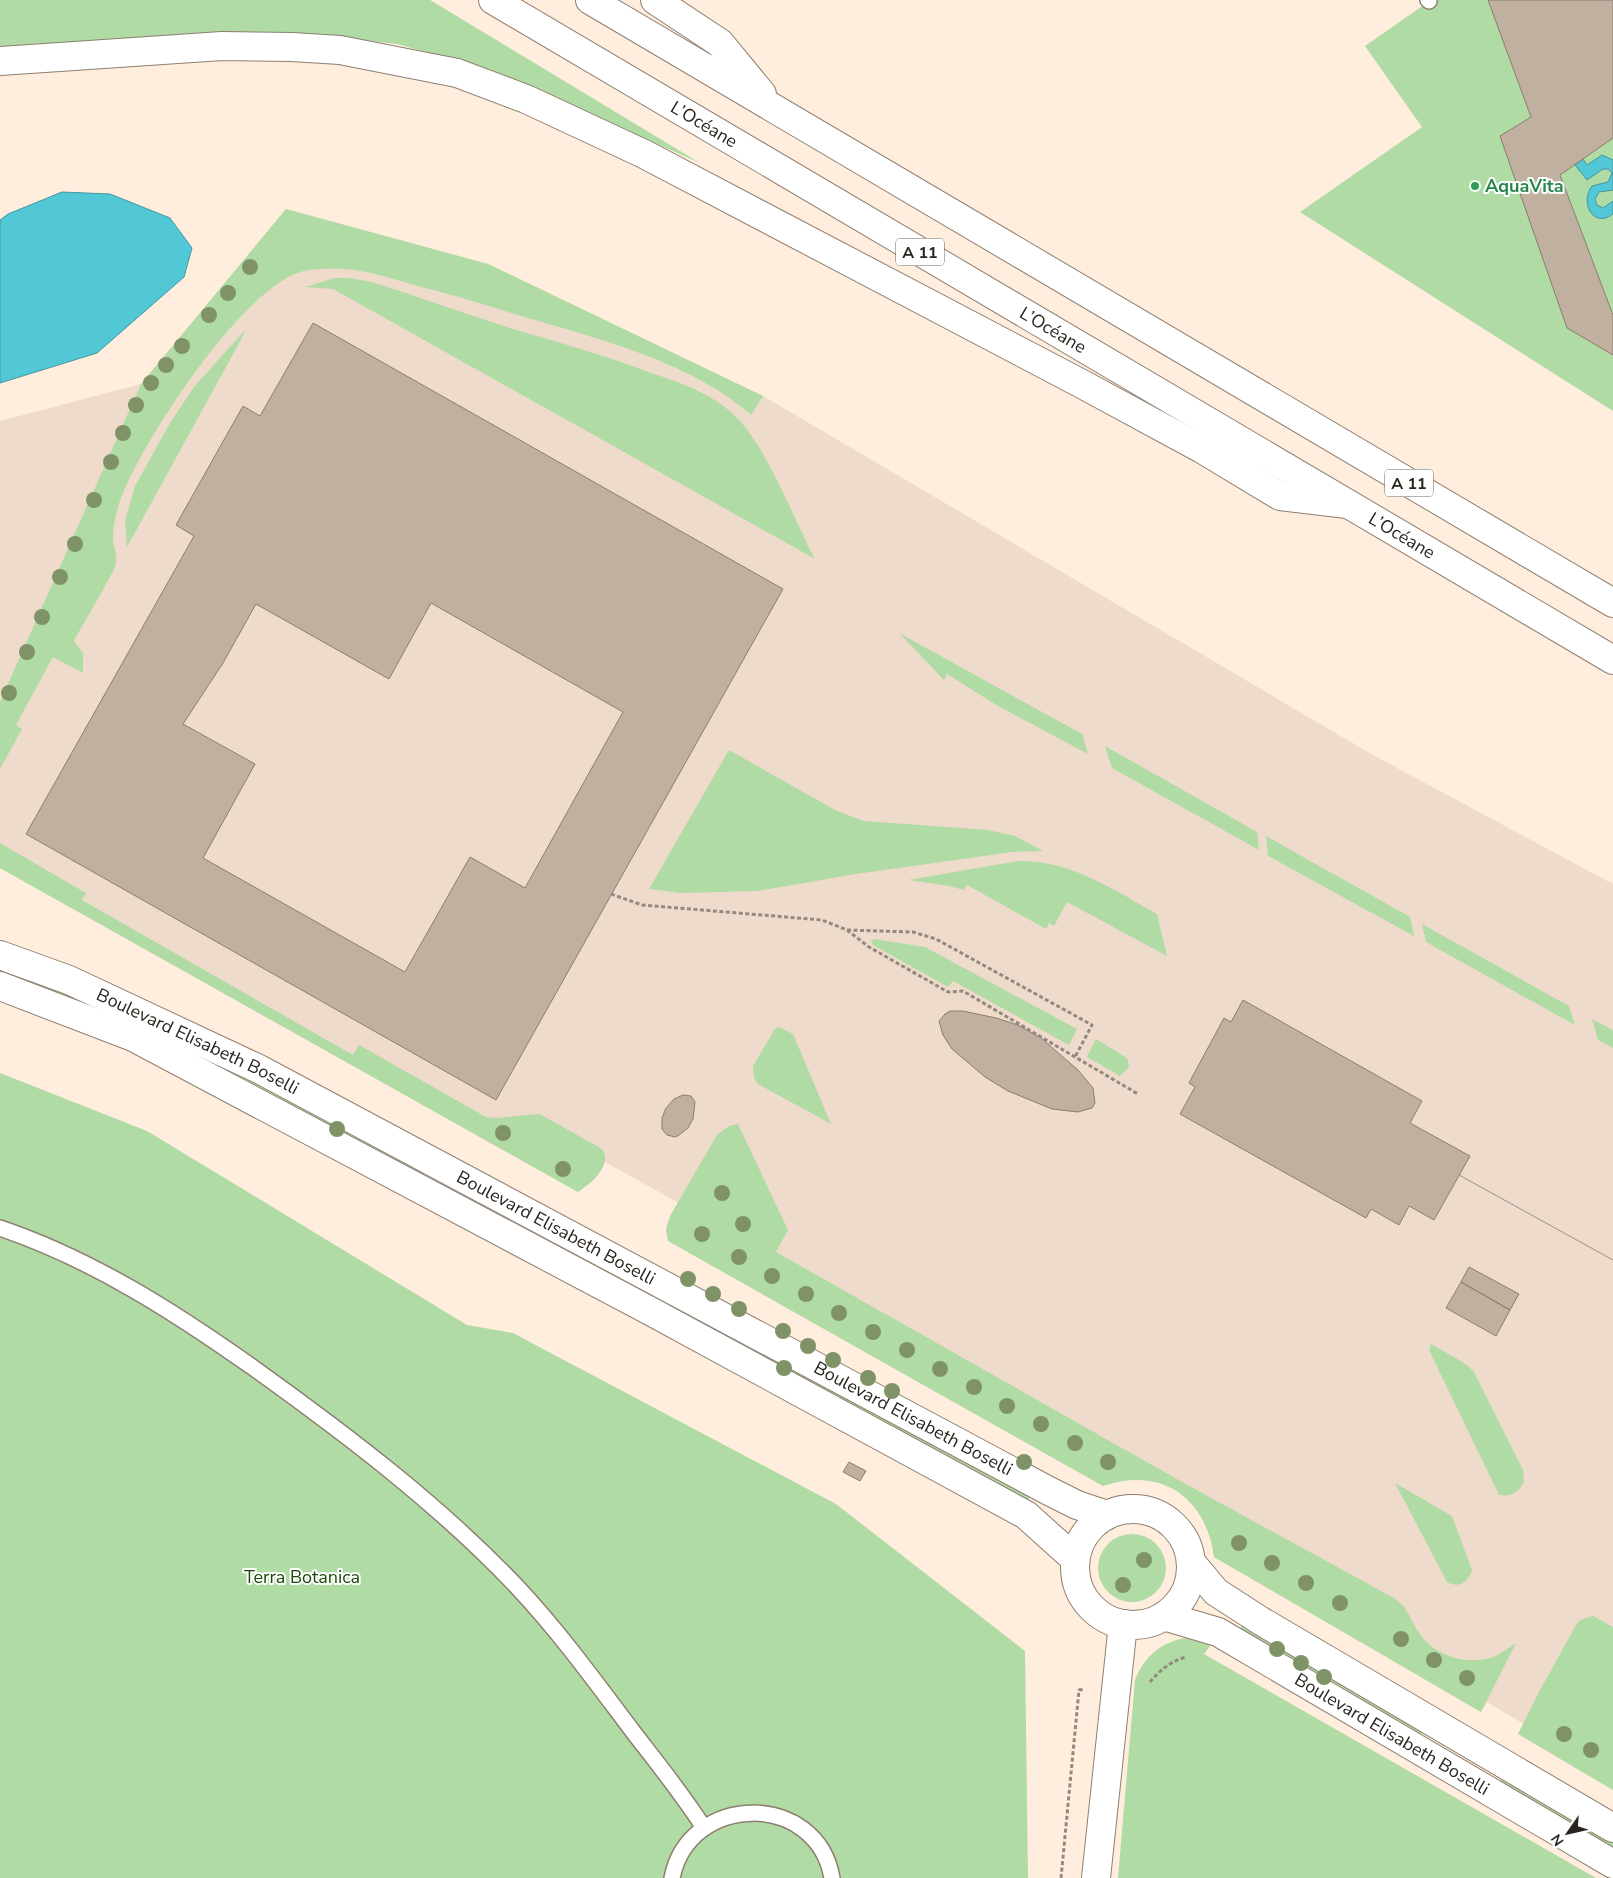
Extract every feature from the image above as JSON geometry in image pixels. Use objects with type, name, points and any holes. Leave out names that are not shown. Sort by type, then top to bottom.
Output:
[{"type":"main road","name":"L’Océane","points":[[494,0],[1613,660]]},
{"type":"main road","name":"A 11","points":[[590,0],[1613,603]]},
{"type":"main road","points":[[655,0],[720,43],[774,109]]},
{"type":"main road","points":[[0,61],[222,46],[340,50],[457,73],[526,98],[644,154],[1202,449],[1280,496],[1348,504]]},
{"type":"main road","name":"Boulevard Elisabeth Boselli","points":[[0,955],[69,980],[259,1069],[1077,1505],[1107,1515]]},
{"type":"main road","points":[[0,986],[133,1037],[652,1312],[1026,1515],[1075,1559]]},
{"type":"main road","points":[[1134,1508],[1161,1516],[1173,1524],[1182,1535],[1191,1562],[1190,1578],[1176,1606],[1164,1616],[1144,1624],[1123,1624],[1102,1616],[1086,1601],[1076,1581],[1075,1559],[1083,1535],[1091,1525],[1107,1515],[1120,1510],[1134,1508]]},
{"type":"main road","name":"Boulevard Elisabeth Boselli","points":[[1191,1562],[1216,1592],[1261,1621],[1613,1828]]},
{"type":"main road","name":"Boulevard Elisabeth Boselli","points":[[1164,1616],[1218,1632],[1613,1864]]},
{"type":"main road","points":[[1096,1878],[1123,1624]]},
{"type":"lane","points":[[0,1228],[35,1240],[116,1280],[209,1337],[287,1392],[445,1517],[519,1590],[593,1678],[704,1828]]},
{"type":"lane","points":[[672,1878],[684,1848],[704,1828],[715,1820],[741,1813],[754,1812],[780,1817],[803,1830],[813,1839],[827,1862],[832,1878]]},
{"type":"path","points":[[611,894],[642,905],[822,920],[846,930],[869,947],[948,992],[963,991],[1138,1094]]},
{"type":"path","points":[[846,930],[913,932],[936,939],[1092,1025],[1075,1056]]},
{"type":"path","points":[[1061,1878],[1080,1690],[1088,1689]]},
{"type":"shaded area","points":[[286,209],[488,264],[763,396],[1373,755],[1613,884],[1613,1790],[1518,1734],[1524,1724],[1487,1702],[1481,1712],[1214,1557],[1212,1539],[1204,1519],[1193,1503],[1178,1491],[1157,1482],[1139,1479],[1119,1480],[1103,1486],[668,1241],[667,1223],[679,1203],[605,1162],[596,1177],[578,1192],[0,868],[0,421],[141,384]]},
{"type":"green space","points":[[0,0],[430,0],[700,163],[493,71],[397,44],[288,32],[113,39],[0,50]]},
{"type":"green space","name":"AquaVita","points":[[1431,0],[1613,0],[1613,411],[1300,212],[1422,127],[1365,46]]},
{"type":"green space","points":[[286,209],[488,264],[763,396],[751,415],[726,395],[698,379],[667,364],[603,340],[380,275],[335,268],[300,272],[277,284],[252,305],[227,332],[178,396],[158,428],[140,458],[119,503],[113,533],[116,563],[74,641],[83,653],[83,673],[53,657],[16,725],[22,729],[0,769],[0,702],[141,384]]},
{"type":"green space","points":[[334,278],[349,278],[372,282],[504,326],[616,360],[679,383],[712,398],[731,412],[744,425],[756,442],[778,481],[815,559],[333,289],[306,287]]},
{"type":"green space","points":[[246,329],[127,547],[125,521],[135,486],[170,423],[194,387]]},
{"type":"green space","points":[[899,633],[1082,734],[1088,754],[998,706],[947,674],[944,680]]},
{"type":"green space","points":[[1105,746],[1257,832],[1259,850],[1112,768]]},
{"type":"green space","points":[[729,750],[837,811],[864,821],[988,830],[1015,836],[1043,851],[1012,852],[856,874],[757,891],[682,893],[649,889]]},
{"type":"green space","points":[[1266,836],[1410,917],[1414,936],[1268,856]]},
{"type":"green space","points":[[0,843],[86,893],[82,900],[353,1055],[359,1045],[486,1117],[496,1118],[539,1114],[602,1149],[605,1155],[603,1168],[589,1184],[578,1192],[0,868]]},
{"type":"green space","points":[[1018,861],[1055,865],[1073,871],[1107,886],[1157,914],[1167,956],[1067,902],[1054,926],[1049,923],[1046,929],[967,885],[964,890],[908,880]]},
{"type":"green space","points":[[1422,924],[1569,1006],[1575,1025],[1426,942]]},
{"type":"green space","points":[[874,939],[925,947],[1077,1029],[1069,1045],[953,981],[948,987],[873,945],[871,941]]},
{"type":"green space","points":[[0,966],[55,986],[163,1033],[320,1115],[423,1172],[423,1175],[0,978]]},
{"type":"green space","points":[[1592,1019],[1613,1030],[1613,1048],[1598,1040]]},
{"type":"green space","points":[[778,1027],[793,1034],[831,1124],[758,1084],[754,1078],[753,1066]]},
{"type":"green space","points":[[1096,1039],[1127,1058],[1129,1067],[1120,1076],[1087,1057]]},
{"type":"green space","name":"Terra Botanica","points":[[0,1073],[147,1131],[467,1325],[513,1333],[836,1504],[1025,1651],[1028,1878],[0,1878]]},
{"type":"green space","points":[[738,1124],[788,1230],[776,1252],[1182,1482],[1394,1598],[1404,1607],[1423,1638],[1437,1651],[1465,1660],[1484,1659],[1493,1657],[1516,1643],[1481,1712],[1214,1557],[1209,1536],[1201,1518],[1191,1503],[1177,1491],[1162,1484],[1144,1480],[1124,1481],[1103,1486],[668,1241],[666,1230],[670,1216],[717,1135],[729,1126]]},
{"type":"green space","points":[[670,1303],[1028,1494],[1030,1501],[1028,1503],[668,1306]]},
{"type":"green space","points":[[1431,1344],[1466,1364],[1474,1372],[1523,1470],[1524,1482],[1520,1489],[1514,1493],[1499,1495],[1429,1350]]},
{"type":"green space","points":[[1395,1483],[1452,1516],[1472,1570],[1463,1583],[1455,1585],[1447,1582]]},
{"type":"green space","points":[[1132,1534],[1145,1537],[1156,1544],[1163,1555],[1166,1568],[1163,1581],[1156,1592],[1145,1599],[1132,1602],[1119,1599],[1108,1592],[1101,1581],[1098,1568],[1101,1555],[1108,1544],[1119,1537]]},
{"type":"green space","points":[[1593,1616],[1613,1627],[1613,1790],[1518,1734],[1576,1625],[1580,1620]]},
{"type":"green space","points":[[1243,1624],[1423,1731],[1420,1736],[1239,1630]]},
{"type":"green space","points":[[1184,1638],[1199,1638],[1213,1642],[1204,1654],[1596,1878],[1118,1878],[1135,1680],[1143,1664],[1154,1652],[1167,1644]]},
{"type":"green space","points":[[1503,1777],[1613,1841],[1613,1853],[1499,1784]]},
{"type":"water","points":[[1602,155],[1613,160],[1613,190],[1599,192],[1595,199],[1597,205],[1603,208],[1613,201],[1613,214],[1606,218],[1600,218],[1590,212],[1587,200],[1592,186],[1608,182],[1612,173],[1608,169],[1603,169],[1587,180],[1575,165],[1583,159],[1587,165]]},
{"type":"water","points":[[62,192],[110,194],[170,218],[192,248],[184,277],[97,353],[0,383],[0,220],[8,214]]},
{"type":"building","points":[[1488,0],[1613,0],[1613,138],[1560,175],[1613,315],[1613,355],[1567,328],[1500,136],[1531,117]]},
{"type":"building","points":[[313,323],[783,589],[496,1100],[26,834],[194,536],[176,525],[243,406],[260,416]],"holes":[[[431,603],[623,712],[525,888],[470,857],[405,972],[203,858],[255,764],[183,724],[223,663],[256,604],[389,679]]]},
{"type":"building","points":[[1243,1000],[1422,1101],[1410,1123],[1470,1156],[1434,1220],[1409,1206],[1399,1225],[1371,1209],[1366,1218],[1180,1114],[1195,1087],[1189,1083],[1224,1018],[1231,1022]]},
{"type":"building","points":[[950,1011],[963,1011],[996,1018],[1018,1025],[1041,1038],[1078,1070],[1093,1088],[1095,1103],[1092,1108],[1078,1112],[1052,1109],[1008,1091],[985,1077],[952,1049],[943,1035],[939,1021]]},
{"type":"building","points":[[683,1095],[691,1096],[695,1102],[693,1119],[688,1128],[679,1135],[675,1137],[667,1135],[662,1129],[662,1118],[666,1108],[674,1099]]},
{"type":"building","points":[[1469,1267],[1519,1294],[1510,1310],[1461,1282]]},
{"type":"building","points":[[1461,1282],[1510,1310],[1496,1336],[1446,1308]]},
{"type":"building","points":[[849,1462],[866,1471],[860,1481],[843,1472]]},
{"type":"tram line","points":[[1459,1175],[1613,1260]]},
{"type":"place","name":"AquaVita","points":[[1475,186]]}]
